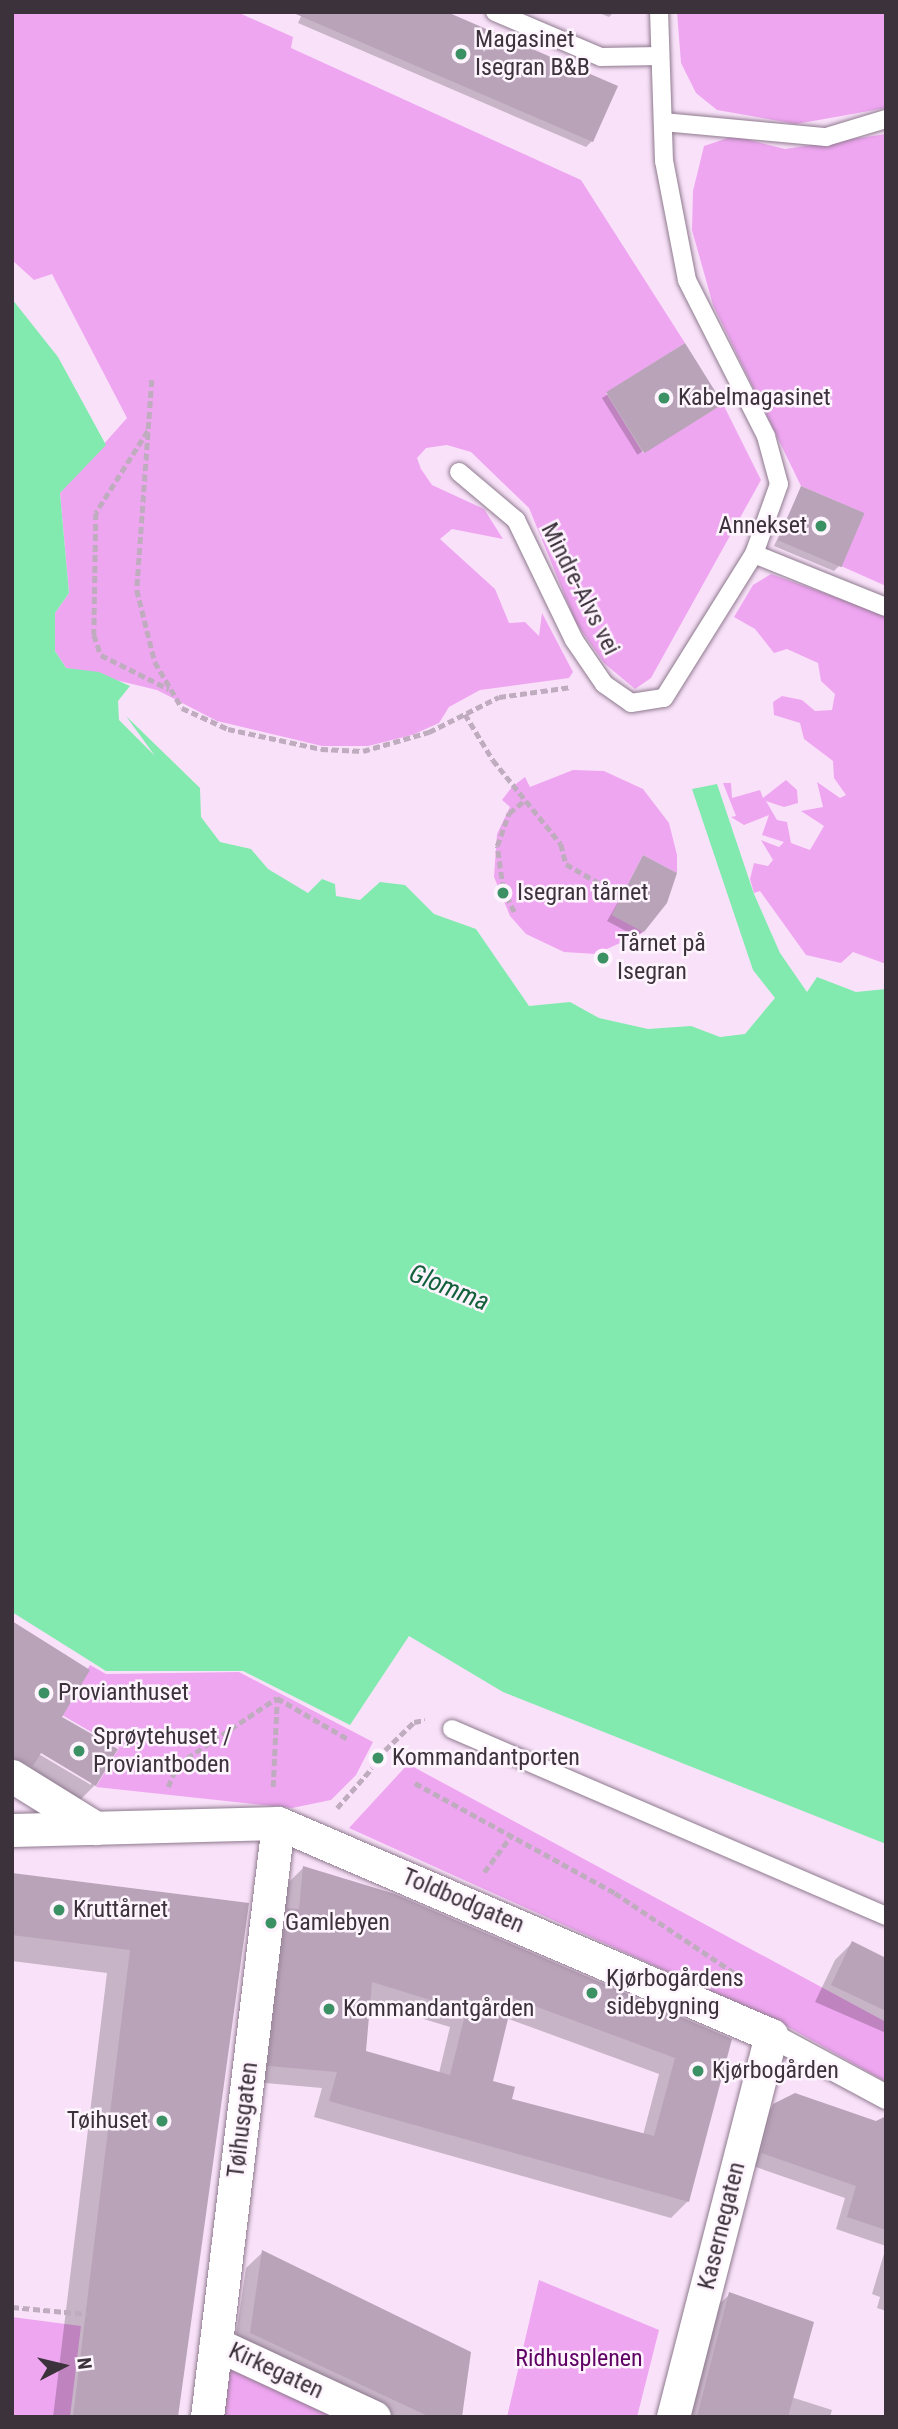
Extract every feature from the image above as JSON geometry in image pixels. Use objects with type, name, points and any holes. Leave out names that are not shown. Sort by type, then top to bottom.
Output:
[{"type":"street","points":[[12,1776],[96,1828]]},
{"type":"street","name":"Toldbodgaten","points":[[12,1830],[274,1823],[771,2035],[886,2097]]},
{"type":"street","name":"Tøihusgaten","points":[[207,2417],[274,1823]]},
{"type":"street","name":"Kasernegaten","points":[[673,2417],[771,2035]]},
{"type":"street","name":"Kirkegaten","points":[[216,2344],[374,2417]]},
{"type":"lane","points":[[495,12],[601,57],[660,56]]},
{"type":"lane","name":"Mindre-Alvs vei","points":[[458,472],[516,520],[574,640],[604,684],[631,704],[664,698],[754,554],[776,498],[777,469],[687,280],[671,213],[663,122],[659,12]]},
{"type":"lane","points":[[663,122],[826,137],[886,119]]},
{"type":"lane","points":[[754,554],[886,607]]},
{"type":"lane","points":[[452,1729],[886,1916]]},
{"type":"path","points":[[152,380],[151,428],[136,590],[148,641],[170,689],[182,708],[214,724],[345,751],[391,744],[519,692],[604,684]]},
{"type":"path","points":[[151,428],[96,513],[94,635],[101,655],[170,689]]},
{"type":"path","points":[[465,714],[525,800],[561,844],[566,864],[611,890]]},
{"type":"path","points":[[514,912],[503,889],[497,846],[509,813],[525,800]]},
{"type":"path","points":[[277,1698],[348,1738]]},
{"type":"path","points":[[274,1823],[277,1698]]},
{"type":"path","points":[[162,1826],[178,1765],[277,1698]]},
{"type":"path","points":[[385,1751],[414,1722],[432,1719],[452,1729]]},
{"type":"path","points":[[310,1837],[372,1768]]},
{"type":"path","points":[[415,1783],[615,1893],[747,1982]]},
{"type":"path","points":[[483,1873],[511,1836]]},
{"type":"path","points":[[12,2307],[88,2314]]},
{"type":"green space","points":[[12,12],[237,12],[293,37],[291,48],[581,180],[685,343],[606,393],[643,453],[723,404],[761,480],[651,678],[635,689],[604,663],[576,623],[529,508],[471,452],[447,445],[426,448],[417,458],[421,469],[432,485],[484,509],[503,539],[452,529],[440,539],[495,589],[509,623],[525,622],[539,636],[542,613],[573,672],[569,678],[480,690],[449,707],[439,723],[412,735],[368,746],[322,746],[217,721],[157,690],[66,668],[55,651],[55,613],[69,593],[60,493],[127,418],[52,274],[34,280],[12,260]]},
{"type":"green space","points":[[677,12],[886,12],[886,108],[796,124],[717,110],[696,93],[681,63]]},
{"type":"green space","points":[[886,134],[886,586],[841,566],[864,513],[801,486],[713,305],[692,230],[693,191],[704,146],[734,136],[785,149]]},
{"type":"green space","points":[[771,574],[886,615],[886,964],[853,952],[841,963],[806,955],[760,891],[754,893],[750,879],[754,863],[768,866],[773,860],[761,840],[779,847],[784,842],[762,835],[769,815],[744,825],[731,817],[736,816],[723,783],[731,783],[732,798],[760,790],[763,798],[786,780],[797,790],[798,803],[784,807],[766,801],[777,820],[787,822],[791,843],[810,850],[824,826],[801,811],[823,807],[817,782],[840,798],[846,795],[834,778],[833,761],[804,739],[800,723],[774,715],[773,702],[782,696],[802,700],[815,711],[832,710],[835,694],[821,681],[818,663],[787,649],[774,653],[755,629],[734,617],[753,585]]},
{"type":"green space","points":[[573,770],[604,771],[643,789],[669,823],[677,855],[677,873],[643,855],[612,915],[644,932],[596,954],[564,952],[526,934],[510,916],[494,877],[497,834],[510,807],[502,800],[512,787],[525,777],[530,787]]},
{"type":"green space","points":[[90,1665],[106,1674],[239,1672],[373,1742],[356,1775],[331,1800],[292,1808],[96,1787],[119,1748],[62,1715]]},
{"type":"green space","points":[[408,1764],[886,2022],[886,2082],[781,2023],[349,1828]]},
{"type":"green space","name":"Ridhusplenen","points":[[539,2280],[659,2330],[637,2417],[507,2417]]},
{"type":"green space","points":[[12,2317],[81,2326],[70,2417],[12,2417]]},
{"type":"green space","points":[[226,2357],[352,2417],[218,2417]]},
{"type":"water","name":"Glomma","points":[[12,299],[58,357],[106,445],[60,493],[69,593],[55,613],[55,651],[66,668],[99,672],[130,686],[118,701],[119,720],[155,756],[126,716],[200,788],[201,817],[220,842],[251,849],[268,869],[308,893],[322,879],[335,884],[336,896],[360,900],[380,882],[405,885],[434,914],[476,929],[529,1006],[570,1002],[599,1018],[648,1029],[691,1026],[720,1037],[745,1034],[775,998],[753,970],[692,789],[717,784],[754,894],[780,953],[807,992],[817,977],[856,992],[886,989],[886,1844],[503,1692],[409,1636],[350,1725],[243,1671],[106,1671],[12,1612]]},
{"type":"building","points":[[291,12],[447,12],[618,86],[593,142]]},
{"type":"building","name":"Kabelmagasinet","points":[[685,343],[723,404],[644,453],[606,392]]},
{"type":"building","name":"Annekset","points":[[801,486],[865,513],[841,567],[778,540]]},
{"type":"building","points":[[643,855],[677,873],[667,903],[644,932],[612,915]]},
{"type":"building","name":"Provianthuset","points":[[12,1621],[90,1670],[62,1717],[118,1749],[96,1786],[41,1753],[33,1766],[12,1757]]},
{"type":"building","points":[[303,1866],[395,1894],[732,2039],[689,2202],[329,2101],[337,2072],[268,2066],[287,1908],[299,1909]],"holes":[[[372,1982],[466,2011],[450,2075],[366,2051]],[[513,1998],[675,2058],[654,2136],[512,2099],[515,2087],[493,2081]]]},
{"type":"building","name":"Tøihuset","points":[[12,1873],[249,1903],[178,2417],[73,2417],[130,1950],[12,1935]]},
{"type":"building","points":[[852,1941],[886,1958],[886,2011],[831,1985]]},
{"type":"building","points":[[795,2093],[876,2121],[886,2116],[886,2230],[847,2217],[856,2186],[761,2153],[773,2104]]},
{"type":"building","points":[[262,2250],[471,2352],[462,2417],[430,2417],[250,2333]]},
{"type":"building","points":[[729,2292],[814,2322],[788,2417],[697,2417]]},
{"type":"place","name":"Magasinet Isegran B&B","points":[[461,54]]},
{"type":"place","name":"Kabelmagasinet","points":[[664,398]]},
{"type":"place","name":"Annekset","points":[[821,526]]},
{"type":"place","name":"Isegran tårnet","points":[[503,893]]},
{"type":"place","name":"Tårnet på Isegran","points":[[603,958]]},
{"type":"place","name":"Provianthuset","points":[[44,1693]]},
{"type":"place","name":"Sprøytehuset / Proviantboden","points":[[79,1751]]},
{"type":"place","name":"Kommandantporten","points":[[378,1758]]},
{"type":"place","name":"Kruttårnet","points":[[59,1910]]},
{"type":"place","name":"Gamlebyen","points":[[271,1923]]},
{"type":"place","name":"Kjørbogårdens sidebygning","points":[[592,1993]]},
{"type":"place","name":"Kommandantgården","points":[[329,2009]]},
{"type":"place","name":"Kjørbogården","points":[[698,2071]]},
{"type":"place","name":"Tøihuset","points":[[162,2121]]}]
